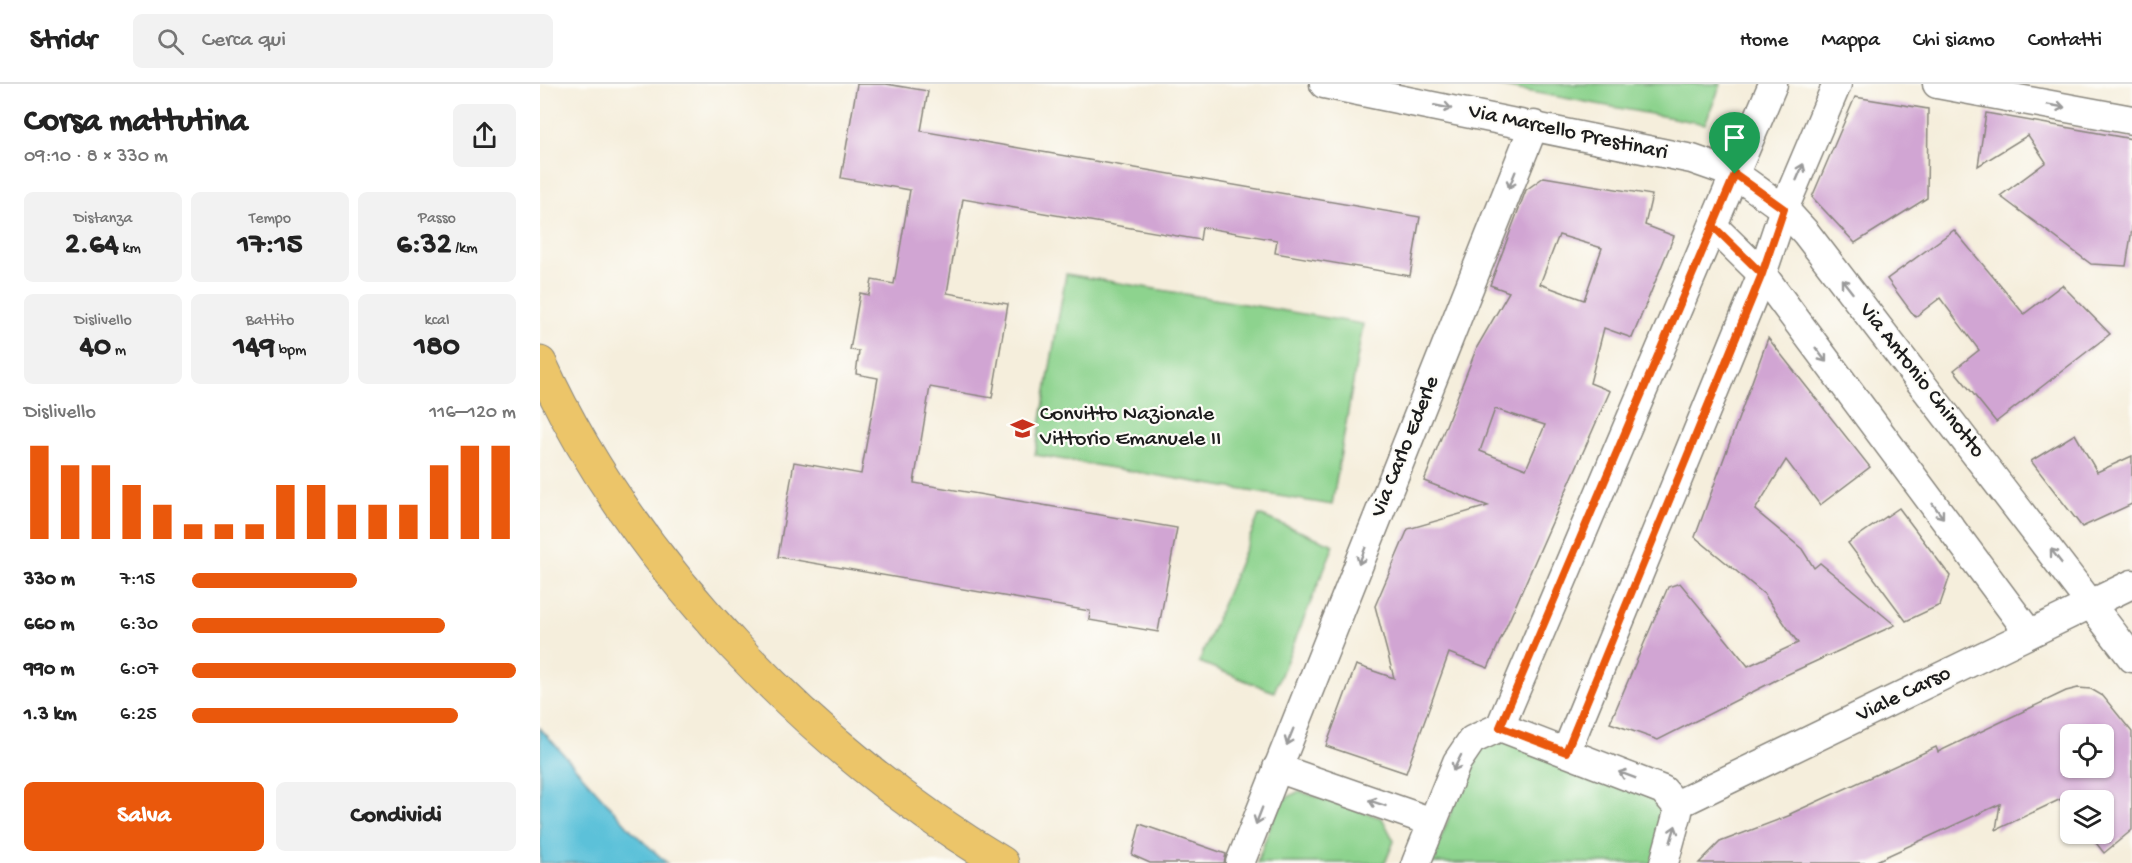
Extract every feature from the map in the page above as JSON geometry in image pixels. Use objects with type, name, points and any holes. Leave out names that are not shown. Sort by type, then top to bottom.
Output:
[{"type":"main road","points":[[540,363],[596,466],[630,517],[670,571],[756,667],[893,791],[943,827],[1002,863]]},
{"type":"street","name":"Via Marcello Prestinari","points":[[1324,84],[1365,88],[1692,159],[1735,174]]},
{"type":"street","points":[[1500,727],[1773,84]]},
{"type":"street","points":[[1566,752],[1762,274],[1784,209],[1837,84]]},
{"type":"street","points":[[1937,84],[2132,120]]},
{"type":"street","name":"Via Carlo Ederle","points":[[1240,863],[1534,125]]},
{"type":"street","name":"Via Antonio Chinotto","points":[[1735,174],[1784,209],[1813,242],[2132,658]]},
{"type":"street","points":[[1713,226],[1762,274],[2029,633]]},
{"type":"street","name":"Viale Carso","points":[[1676,805],[2132,584]]},
{"type":"street","points":[[1416,863],[1457,762],[1467,747],[1484,732],[1500,727],[1663,790],[1676,805],[1677,820],[1664,863]]},
{"type":"street","points":[[1277,768],[1432,822]]},
{"type":"green space","points":[[1488,84],[1721,84],[1705,124]]},
{"type":"green space","points":[[1066,274],[1363,324],[1332,505],[1035,455]]},
{"type":"green space","points":[[1259,515],[1334,545],[1274,692],[1199,662]]},
{"type":"green space","points":[[1501,736],[1663,800],[1671,817],[1654,863],[1431,863],[1475,751]]},
{"type":"green space","points":[[1299,791],[1382,818],[1394,841],[1385,863],[1257,863],[1279,802]]},
{"type":"water","points":[[540,728],[634,833],[667,863],[540,863]]},
{"type":"building","name":"Convitto Nazionale Vittorio Emanuele II","points":[[857,84],[886,84],[928,91],[921,131],[1420,217],[1410,276],[1275,253],[1277,240],[1202,227],[1200,240],[963,199],[947,293],[1008,304],[992,398],[930,387],[914,483],[1177,528],[1158,632],[1089,620],[1090,611],[778,557],[794,462],[861,474],[878,378],[856,374],[859,351],[850,350],[860,293],[869,295],[872,280],[894,284],[910,190],[841,178]]},
{"type":"building","points":[[1855,97],[1928,109],[1927,198],[1855,243],[1812,197]]},
{"type":"building","points":[[1986,113],[2132,139],[2132,229],[2126,266],[2091,264],[2000,196],[2046,162],[2028,135],[1978,166]]},
{"type":"building","points":[[1544,177],[1652,195],[1645,225],[1674,236],[1632,338],[1604,328],[1590,383],[1610,391],[1488,668],[1449,653],[1406,773],[1326,746],[1356,665],[1394,678],[1375,606],[1408,529],[1488,506],[1424,481],[1477,347],[1509,292],[1490,285],[1526,190]],"holes":[[[1559,235],[1602,248],[1584,300],[1540,284]],[[1495,409],[1545,425],[1526,469],[1480,451]]]},
{"type":"building","points":[[1954,230],[2024,314],[2062,285],[2110,334],[1996,422],[1954,370],[1979,350],[1940,298],[1915,317],[1887,279]]},
{"type":"building","points":[[1768,338],[1870,467],[1820,505],[1786,460],[1755,510],[1802,549],[1814,568],[1820,563],[1895,625],[1786,675],[1658,740],[1610,723],[1668,587],[1680,583],[1748,666],[1798,643],[1764,594],[1695,537]]},
{"type":"building","points":[[2075,434],[2097,472],[2132,456],[2132,504],[2082,527],[2031,461]]},
{"type":"building","points":[[1899,508],[1950,576],[1940,605],[1906,621],[1848,543]]},
{"type":"building","points":[[2078,688],[2091,689],[2103,696],[2132,732],[2132,830],[2104,853],[2097,844],[2114,844],[2114,790],[2060,790],[2060,799],[1996,830],[2000,804],[1872,863],[1699,863],[1720,842],[1791,815],[1936,747],[1938,752],[2066,691]]},
{"type":"building","points":[[1140,824],[1226,854],[1224,863],[1150,863],[1132,855]]},
{"type":"place","name":"Convitto Nazionale Vittorio Emanuele II","points":[[1022,428]]},
{"type":"route","points":[[1735,174],[1713,226],[1762,274],[1566,752],[1500,727],[1713,226],[1762,274],[1784,209],[1735,174]]}]
